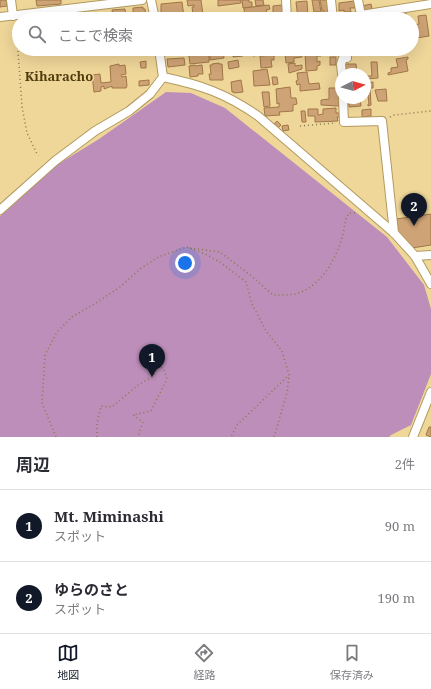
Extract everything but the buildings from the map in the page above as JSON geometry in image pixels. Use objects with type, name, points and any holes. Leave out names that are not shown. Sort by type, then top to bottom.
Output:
[{"type":"street","points":[[11,0],[13,12]]},
{"type":"street","points":[[46,12],[142,0]]},
{"type":"street","points":[[151,0],[154,12]]},
{"type":"street","points":[[286,0],[287,12]]},
{"type":"street","points":[[331,0],[332,12]]},
{"type":"street","points":[[358,0],[360,12]]},
{"type":"street","points":[[380,12],[431,4]]},
{"type":"street","points":[[0,17],[12,16]]},
{"type":"street","points":[[0,210],[43,171],[61,157],[95,131],[129,111],[150,94],[163,77],[160,56]]},
{"type":"street","points":[[341,68],[343,58],[346,58],[346,56]]},
{"type":"street","points":[[163,77],[210,88],[242,104],[258,116],[394,233],[415,256],[431,284]]},
{"type":"street","points":[[343,104],[344,122],[382,121],[394,233]]},
{"type":"street","points":[[415,256],[431,255]]},
{"type":"street","points":[[413,437],[431,392]]},
{"type":"path","points":[[18,56],[22,107],[27,133],[38,156]]},
{"type":"path","points":[[382,121],[394,115],[431,111]]},
{"type":"path","points":[[300,126],[344,122]]},
{"type":"path","points":[[56,437],[42,403],[45,355],[56,332],[72,317],[120,287],[140,269],[158,257],[187,247],[220,252],[273,295],[295,294],[312,286],[331,265],[342,238],[346,217],[350,213],[362,213]]},
{"type":"path","points":[[187,247],[220,262],[246,282],[252,304],[266,331],[282,351],[289,376],[287,393],[274,437]]},
{"type":"path","points":[[97,437],[97,423],[102,406],[112,407],[138,385],[152,376],[160,366],[164,370],[167,379],[151,411],[133,415],[143,422],[138,437]]},
{"type":"path","points":[[231,437],[237,425],[289,376]]},
{"type":"shaded area","points":[[166,92],[191,93],[225,108],[387,237],[424,285],[431,309],[431,374],[411,425],[389,437],[0,437],[0,216],[47,171],[99,139]]},
{"type":"place","name":"ゆらのさと","points":[[414,226]]},
{"type":"place","name":"Mt. Miminashi","points":[[152,377]]},
{"type":"district","name":"Kiharacho","points":[[59,76]]}]
